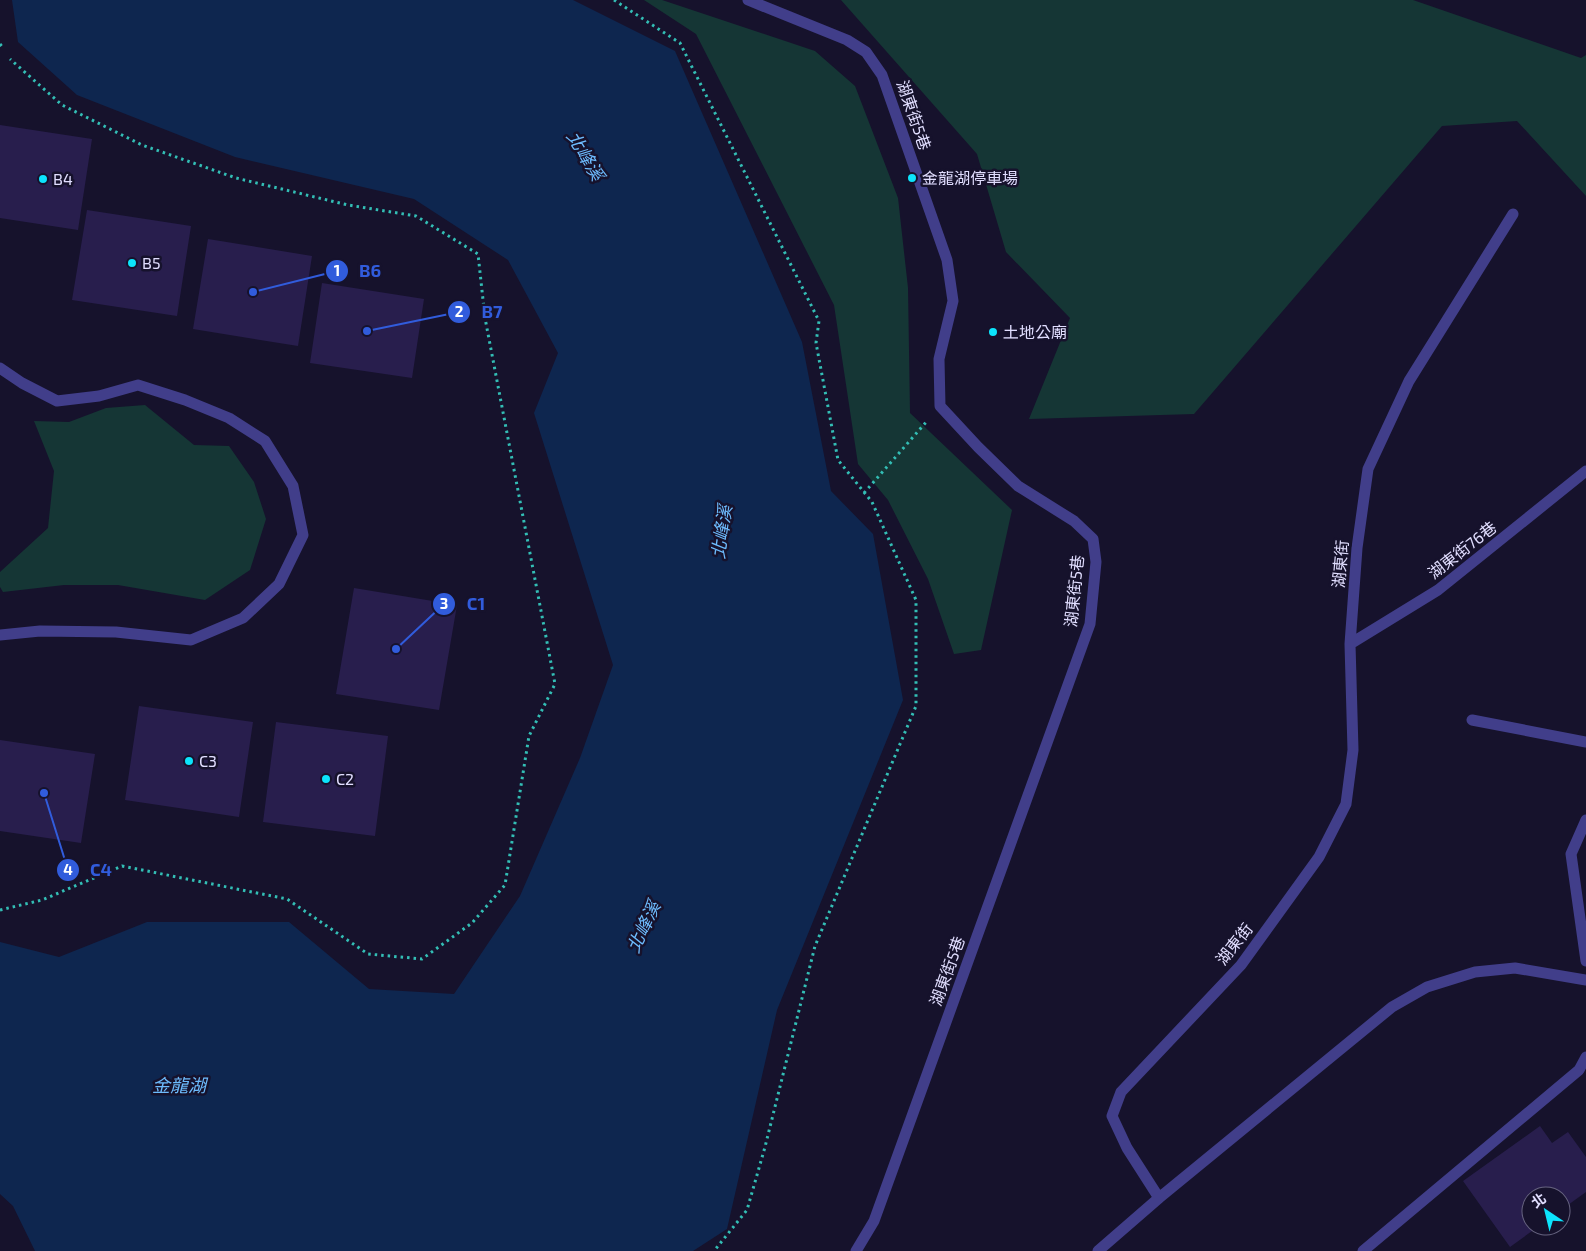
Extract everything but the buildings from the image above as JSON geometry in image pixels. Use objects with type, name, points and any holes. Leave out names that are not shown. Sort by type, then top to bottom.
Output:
[{"type":"lane","name":"湖東街5巷","points":[[748,0],[847,40],[866,52],[882,76],[947,260],[953,301],[939,359],[940,406],[1018,486],[1074,522],[1093,538],[1096,562],[1090,624],[874,1222],[856,1251]]},
{"type":"lane","name":"湖東街","points":[[1159,1198],[1127,1148],[1112,1116],[1121,1092],[1240,965],[1318,857],[1346,804],[1353,750],[1350,644],[1357,548],[1368,469],[1409,381],[1513,214]]},
{"type":"lane","points":[[0,368],[22,383],[57,401],[99,396],[138,384],[229,418],[265,441],[293,486],[303,535],[278,584],[243,618],[191,640],[116,632],[40,631],[0,635]]},
{"type":"lane","name":"湖東街76巷","points":[[1350,644],[1438,590],[1586,471]]},
{"type":"lane","points":[[1472,720],[1586,742]]},
{"type":"lane","points":[[1586,820],[1571,854],[1586,961]]},
{"type":"lane","points":[[1098,1251],[1159,1198],[1392,1007],[1426,987],[1475,972],[1515,968],[1586,980]]},
{"type":"lane","points":[[1363,1251],[1580,1070],[1586,1057]]},
{"type":"path","points":[[614,0],[680,43],[819,321],[816,343],[838,460],[872,502],[916,600],[916,706],[814,946],[765,1146],[747,1210],[714,1251]]},
{"type":"path","points":[[0,44],[4,49]]},
{"type":"path","points":[[0,910],[42,900],[122,866],[287,899],[368,954],[422,958],[472,924],[505,885],[529,736],[555,684],[485,318],[478,254],[416,216],[348,205],[236,178],[142,146],[62,105],[10,59]]},
{"type":"path","points":[[864,493],[940,406]]},
{"type":"green space","points":[[644,0],[662,0],[815,51],[855,86],[898,198],[908,288],[910,413],[1012,510],[981,650],[954,654],[928,579],[888,500],[858,464],[834,305],[696,34]]},
{"type":"green space","points":[[841,0],[1413,0],[1581,58],[1586,55],[1586,196],[1517,121],[1442,126],[1194,414],[1029,419],[1070,318],[1006,252],[977,154]]},
{"type":"green space","points":[[145,405],[194,445],[229,446],[254,482],[266,519],[250,570],[205,600],[118,585],[64,585],[3,592],[0,587],[0,572],[48,528],[54,471],[34,421],[69,422],[106,408]]},
{"type":"water","name":"金龍湖","points":[[12,0],[573,0],[675,51],[802,342],[831,491],[873,534],[903,700],[777,1010],[727,1229],[693,1251],[35,1251],[13,1206],[0,1194],[0,942],[59,957],[147,922],[289,922],[369,989],[454,994],[520,896],[580,758],[613,665],[534,413],[558,353],[508,260],[414,199],[235,157],[77,95],[18,42]]},
{"type":"place","name":"金龍湖停車場","points":[[912,178]]},
{"type":"place","name":"B4","points":[[43,179]]},
{"type":"place","name":"B5","points":[[132,263]]},
{"type":"place","name":"B6","points":[[253,292]]},
{"type":"place","name":"B7","points":[[367,331]]},
{"type":"place","name":"土地公廟","points":[[993,332]]},
{"type":"place","name":"C1","points":[[396,649]]},
{"type":"place","name":"C3","points":[[189,761]]},
{"type":"place","name":"C2","points":[[326,779]]},
{"type":"place","name":"C4","points":[[44,793]]},
{"type":"water label","name":"北峰溪","points":[[585,156]]},
{"type":"water label","name":"北峰溪","points":[[722,532]]},
{"type":"water label","name":"北峰溪","points":[[644,927]]}]
